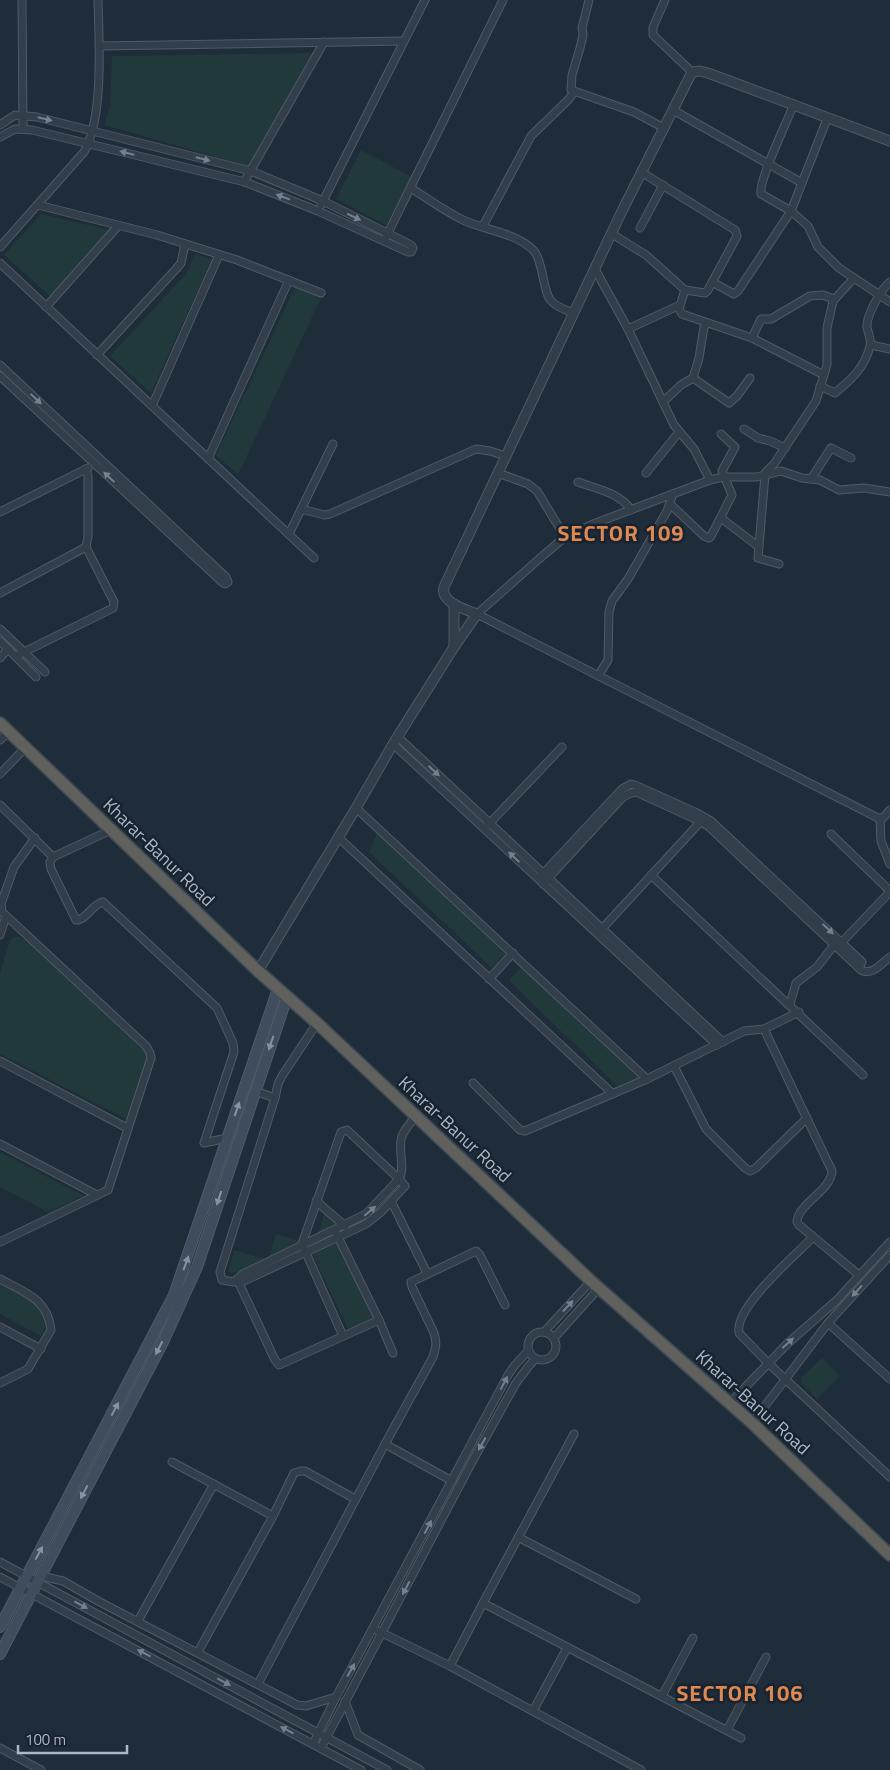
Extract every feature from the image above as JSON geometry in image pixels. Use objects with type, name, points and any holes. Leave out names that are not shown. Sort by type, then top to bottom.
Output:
[{"type":"highway","name":"Kharar-Banur Road","points":[[4,728],[258,971],[317,1023],[595,1284],[752,1422],[890,1555]]},
{"type":"main road","points":[[0,1627],[174,1295],[227,1138],[282,993]]},
{"type":"main road","points":[[0,1654],[163,1342],[197,1267],[255,1091],[282,993]]},
{"type":"street","points":[[22,0],[22,129]]},
{"type":"street","points":[[0,247],[84,152],[89,143],[93,131],[97,97],[98,0]]},
{"type":"street","points":[[318,211],[425,0]]},
{"type":"street","points":[[384,241],[503,0]]},
{"type":"street","points":[[589,0],[582,28],[583,35],[580,48],[570,82],[571,89],[574,92],[634,112],[664,128]]},
{"type":"street","points":[[664,0],[652,33],[657,40],[692,72],[700,71],[890,141]]},
{"type":"street","points":[[99,46],[404,41]]},
{"type":"street","points":[[244,182],[324,42]]},
{"type":"street","points":[[692,72],[498,472],[444,587],[444,595],[447,600],[454,604],[880,819],[886,817],[890,810]]},
{"type":"street","points":[[483,226],[532,136],[574,92]]},
{"type":"street","points":[[793,106],[769,164],[760,192],[791,211],[810,228],[820,248],[839,268],[890,302]]},
{"type":"street","points":[[673,110],[802,183]]},
{"type":"street","points":[[0,125],[15,115],[23,115],[250,171],[323,201],[412,245],[411,252],[318,211],[244,182],[32,130],[22,129],[6,132],[0,137]]},
{"type":"street","points":[[712,282],[734,294],[737,292],[791,211],[827,119]]},
{"type":"street","points":[[612,234],[646,255],[685,290],[706,293],[737,236],[736,232],[642,172]]},
{"type":"street","points":[[640,228],[663,185]]},
{"type":"street","points":[[411,188],[451,214],[514,238],[533,249],[538,258],[550,301],[558,308],[574,313]]},
{"type":"street","points":[[38,205],[157,235],[219,254],[256,266],[322,293]]},
{"type":"street","points":[[46,307],[118,226]]},
{"type":"street","points":[[97,355],[176,269],[185,244]]},
{"type":"street","points":[[152,406],[219,254]]},
{"type":"street","points":[[0,263],[314,558]]},
{"type":"street","points":[[595,269],[628,330],[674,425],[694,449],[710,480]]},
{"type":"street","points":[[779,564],[760,560],[758,556],[763,475],[774,464],[816,401],[828,362],[828,328],[833,301],[854,278]]},
{"type":"street","points":[[208,459],[289,280]]},
{"type":"street","points":[[820,386],[834,393],[860,371],[871,345],[867,324],[878,295],[890,282]]},
{"type":"street","points":[[685,290],[680,305],[680,313],[752,338],[824,375]]},
{"type":"street","points":[[752,338],[761,320],[770,319],[810,296],[823,295],[831,298],[833,301]]},
{"type":"street","points":[[628,330],[680,305]]},
{"type":"street","points":[[663,402],[681,385],[692,378],[697,364],[704,327],[707,323]]},
{"type":"street","points":[[871,345],[890,349]]},
{"type":"street","points":[[0,365],[152,512],[222,582],[225,584],[228,582],[226,577],[152,512],[95,464],[0,376]]},
{"type":"street","points":[[692,378],[729,403],[737,396],[750,378]]},
{"type":"street","points":[[744,428],[758,438],[770,441],[784,448]]},
{"type":"street","points":[[646,473],[680,432]]},
{"type":"street","points":[[670,504],[707,538],[711,536],[732,495],[723,477],[723,467],[735,446],[721,434]]},
{"type":"street","points":[[289,534],[332,444]]},
{"type":"street","points":[[811,479],[831,448],[851,458]]},
{"type":"street","points":[[301,509],[330,514],[476,449],[506,456]]},
{"type":"street","points":[[0,512],[95,464]]},
{"type":"street","points":[[16,656],[114,608],[114,602],[86,547],[88,536],[88,476],[86,469]]},
{"type":"street","points":[[258,971],[395,741],[477,614],[545,553],[566,537],[631,510],[710,480],[723,477],[763,475],[781,471],[820,480],[839,490],[864,488],[890,492]]},
{"type":"street","points":[[498,472],[528,484],[537,491],[566,537]]},
{"type":"street","points":[[578,482],[620,498],[627,503],[631,510]]},
{"type":"street","points":[[598,676],[608,660],[609,612],[612,601],[628,579],[670,504],[673,494]]},
{"type":"street","points":[[720,518],[759,546]]},
{"type":"street","points":[[0,593],[86,547]]},
{"type":"street","points":[[454,604],[454,647]]},
{"type":"street","points":[[0,628],[46,672]]},
{"type":"street","points":[[0,641],[36,677]]},
{"type":"street","points":[[0,658],[8,649]]},
{"type":"street","points":[[0,740],[4,728]]},
{"type":"street","points":[[395,741],[490,823],[543,879]]},
{"type":"street","points":[[395,741],[484,829],[543,879],[720,1043]]},
{"type":"street","points":[[484,829],[562,747]]},
{"type":"street","points":[[0,774],[25,748]]},
{"type":"street","points":[[543,879],[622,789],[631,784],[640,786],[718,827],[842,942],[861,961],[859,968]]},
{"type":"street","points":[[0,805],[53,857]]},
{"type":"street","points":[[356,808],[647,1079]]},
{"type":"street","points":[[599,931],[703,819]]},
{"type":"street","points":[[703,819],[859,968],[871,972],[890,957]]},
{"type":"street","points":[[880,819],[881,841],[890,864]]},
{"type":"street","points":[[111,830],[53,857],[50,862],[51,869],[76,920],[81,920],[98,903],[103,902],[210,1001],[220,1013],[233,1043],[234,1052],[204,1143],[227,1138]]},
{"type":"street","points":[[831,834],[889,890],[842,942]]},
{"type":"street","points":[[338,837],[613,1094]]},
{"type":"street","points":[[0,1242],[108,1190],[151,1058],[149,1050],[2,912],[1,904],[11,874],[19,859],[35,838]]},
{"type":"street","points":[[651,875],[799,1012],[863,1075]]},
{"type":"street","points":[[0,935],[6,916]]},
{"type":"street","points":[[790,1004],[796,983],[817,967],[834,945]]},
{"type":"street","points":[[489,979],[513,953]]},
{"type":"street","points":[[473,1083],[522,1131],[528,1130],[647,1079],[749,1030],[764,1028],[799,1012]]},
{"type":"street","points":[[317,1023],[278,1084],[220,1272],[222,1280],[236,1281],[243,1274],[303,1249],[336,1234],[370,1221],[405,1186],[400,1179],[349,1132],[344,1130],[339,1134],[316,1201],[303,1249],[343,1336]]},
{"type":"street","points":[[764,1028],[832,1171],[830,1180],[797,1218],[799,1225],[859,1275]]},
{"type":"street","points":[[0,1061],[127,1128]]},
{"type":"street","points":[[674,1066],[711,1135],[750,1171],[756,1168],[807,1118]]},
{"type":"street","points":[[255,1091],[275,1098]]},
{"type":"street","points":[[336,1234],[345,1226],[366,1214],[400,1179],[402,1174],[401,1141],[405,1130],[416,1116]]},
{"type":"street","points":[[0,1144],[97,1195]]},
{"type":"street","points":[[316,1201],[345,1226]]},
{"type":"street","points":[[391,1201],[427,1273]]},
{"type":"street","points":[[336,1234],[379,1320],[393,1353]]},
{"type":"street","points":[[813,1237],[754,1297],[738,1328],[742,1337],[768,1363],[890,1477]]},
{"type":"street","points":[[730,1404],[768,1363],[837,1300],[890,1242]]},
{"type":"street","points":[[258,1684],[355,1499],[433,1357],[436,1349],[434,1333],[411,1284],[414,1280],[427,1273],[476,1251],[480,1255],[505,1305]]},
{"type":"street","points":[[752,1422],[828,1323],[890,1255]]},
{"type":"street","points":[[0,1279],[34,1297],[41,1304],[50,1323],[51,1330],[41,1349],[24,1372],[0,1383]]},
{"type":"street","points":[[236,1281],[279,1365],[379,1320]]},
{"type":"street","points":[[313,1744],[336,1697],[508,1375],[528,1351],[530,1338],[533,1335],[544,1332],[595,1284]]},
{"type":"street","points":[[554,1338],[595,1284]]},
{"type":"street","points":[[828,1323],[889,1375]]},
{"type":"street","points":[[0,1327],[41,1349]]},
{"type":"street","points":[[528,1351],[536,1359],[542,1361],[547,1360],[554,1354],[556,1344],[554,1338],[544,1332]]},
{"type":"street","points":[[320,1748],[472,1462],[516,1383],[528,1366],[536,1359]]},
{"type":"street","points":[[450,1666],[574,1434]]},
{"type":"street","points":[[385,1444],[452,1482]]},
{"type":"street","points":[[172,1462],[274,1516]]},
{"type":"street","points":[[198,1652],[274,1516],[291,1478],[298,1471],[305,1472],[355,1499]]},
{"type":"street","points":[[138,1621],[214,1484]]},
{"type":"street","points":[[518,1537],[636,1599]]},
{"type":"street","points":[[0,1562],[27,1576],[72,1585],[98,1601],[302,1706],[336,1697]]},
{"type":"street","points":[[0,1577],[361,1770]]},
{"type":"street","points":[[39,1579],[387,1770]]},
{"type":"street","points":[[483,1603],[741,1738]]},
{"type":"street","points":[[373,1629],[450,1666],[641,1770]]},
{"type":"street","points":[[662,1696],[693,1638]]},
{"type":"street","points":[[533,1711],[567,1648]]},
{"type":"street","points":[[727,1730],[766,1657]]},
{"type":"street","points":[[345,1701],[358,1735],[420,1770]]},
{"type":"street","points":[[0,1748],[41,1770]]},
{"type":"green space","points":[[315,53],[248,166],[104,125],[110,107],[112,56]]},
{"type":"green space","points":[[361,150],[412,177],[386,225],[336,199]]},
{"type":"green space","points":[[41,214],[110,230],[51,297],[4,255]]},
{"type":"green space","points":[[195,254],[212,259],[151,393],[110,356],[186,274]]},
{"type":"green space","points":[[295,287],[321,298],[238,475],[216,455]]},
{"type":"green space","points":[[378,830],[508,951],[492,968],[369,852]]},
{"type":"green space","points":[[14,937],[19,937],[32,943],[152,1058],[128,1120],[0,1054],[0,973],[10,940]]},
{"type":"green space","points":[[524,964],[642,1080],[620,1089],[509,980]]},
{"type":"green space","points":[[0,1152],[84,1196],[48,1212],[0,1187]]},
{"type":"green space","points":[[328,1213],[340,1224],[318,1236],[324,1214]]},
{"type":"green space","points":[[276,1234],[303,1242],[268,1260]]},
{"type":"green space","points":[[337,1241],[373,1318],[348,1329],[312,1253]]},
{"type":"green space","points":[[234,1250],[268,1260],[246,1271],[239,1273],[228,1272]]},
{"type":"green space","points":[[0,1283],[39,1304],[49,1320],[41,1336],[0,1314]]},
{"type":"green space","points":[[822,1358],[840,1376],[817,1399],[801,1383],[802,1377]]},
{"type":"district","name":"SECTOR 109","points":[[621,533]]},
{"type":"district","name":"SECTOR 106","points":[[740,1693]]}]
